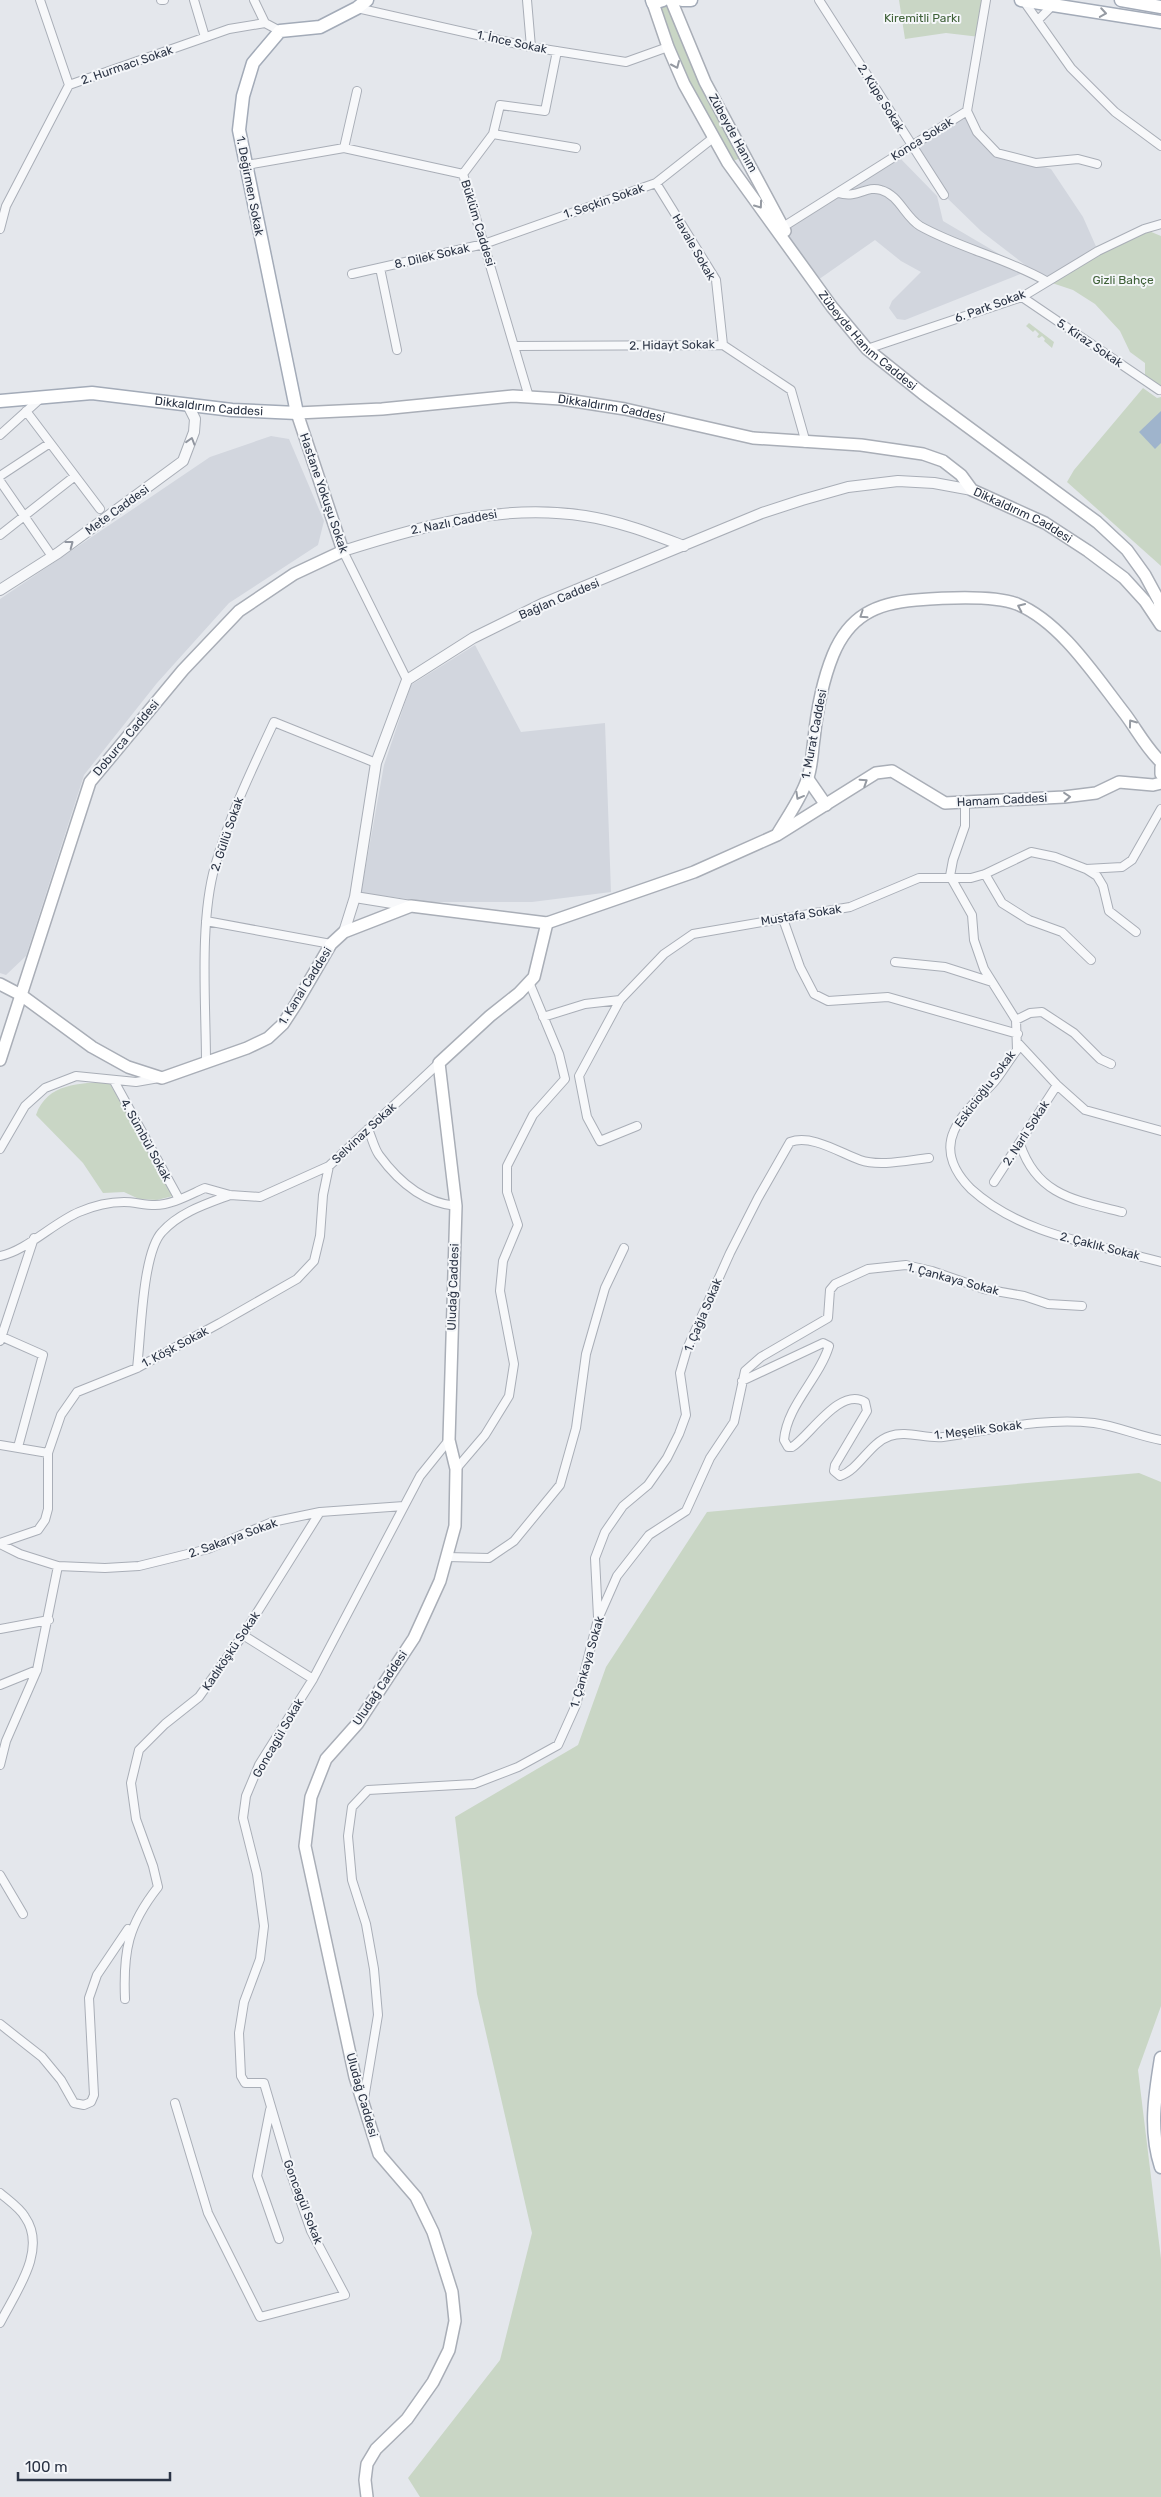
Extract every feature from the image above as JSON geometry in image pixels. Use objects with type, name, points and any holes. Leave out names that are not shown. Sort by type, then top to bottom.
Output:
[{"type":"main road","name":"Zübeyde Hanım","points":[[671,0],[705,82],[802,264]]},
{"type":"main road","points":[[682,0],[690,0]]},
{"type":"main road","points":[[1022,0],[1054,2],[1161,22]]},
{"type":"main road","points":[[1120,0],[1161,7]]},
{"type":"main road","name":"Zübeyde Hanım Caddesi","points":[[656,1],[668,47],[684,84],[713,138],[728,163],[832,308],[867,349],[922,393],[1097,522],[1127,550],[1145,575],[1159,601],[1161,612]]},
{"type":"main road","points":[[280,31],[320,27],[362,4]]},
{"type":"main road","name":"1. Değirmen Sokak","points":[[280,31],[253,63],[243,96],[239,130],[270,289],[298,413]]},
{"type":"main road","name":"Dikkaldırım Caddesi","points":[[0,402],[92,393],[232,410],[298,413],[382,409],[513,396],[561,398],[625,409],[753,438],[806,443],[861,444],[923,454],[944,461],[961,475],[972,490],[1045,523],[1088,551],[1124,578],[1145,601],[1161,625]]},
{"type":"main road","name":"Hastane Yokuşu Sokak","points":[[298,413],[342,551]]},
{"type":"main road","name":"Doburca Caddesi","points":[[0,1060],[90,782],[183,670],[239,611],[294,574],[342,551]]},
{"type":"main road","name":"1. Murat Caddesi","points":[[777,835],[808,780],[819,698],[834,654],[850,624],[869,611],[894,602],[954,597],[1016,604],[1047,622],[1083,662],[1124,714],[1151,753],[1161,762]]},
{"type":"main road","points":[[1161,767],[1161,774]]},
{"type":"main road","name":"Hamam Caddesi","points":[[777,835],[876,773],[892,771],[945,803],[1064,797],[1096,793],[1119,782],[1153,785],[1161,783]]},
{"type":"main road","points":[[808,780],[826,805]]},
{"type":"main road","points":[[438,1064],[534,977],[547,923],[694,872],[777,835]]},
{"type":"main road","name":"1. Kanal Caddesi","points":[[162,1078],[247,1048],[268,1038],[279,1028],[296,1004],[331,944],[344,932],[411,906],[547,923]]},
{"type":"main road","points":[[0,984],[21,995],[92,1046],[128,1067],[162,1078]]},
{"type":"main road","name":"Uludağ Caddesi","points":[[367,2497],[365,2480],[367,2464],[376,2449],[407,2419],[433,2382],[449,2350],[455,2321],[452,2292],[432,2232],[416,2197],[379,2154],[363,2104],[355,2077],[305,1846],[311,1798],[326,1760],[358,1723],[414,1638],[440,1582],[455,1526],[456,1469],[449,1440],[456,1206],[438,1064]]},
{"type":"main road","points":[[1161,2058],[1154,2106],[1154,2146],[1161,2167]]},
{"type":"street","points":[[40,0],[69,85]]},
{"type":"street","points":[[194,0],[205,37]]},
{"type":"street","points":[[254,0],[265,23],[280,31]]},
{"type":"street","points":[[527,0],[530,47]]},
{"type":"street","name":"2. Küpe Sokak","points":[[819,0],[944,196]]},
{"type":"street","name":"Konca Sokak","points":[[783,227],[967,111],[986,0]]},
{"type":"street","points":[[1022,0],[1071,68],[1116,112],[1161,146]]},
{"type":"street","points":[[1038,20],[1054,2]]},
{"type":"street","name":"1. İnce Sokak","points":[[362,4],[530,47],[626,62],[668,47]]},
{"type":"street","name":"2. Hurmacı Sokak","points":[[0,229],[3,205],[69,85],[229,29],[265,23]]},
{"type":"street","points":[[463,174],[492,134],[500,105],[545,111],[557,51]]},
{"type":"street","points":[[344,148],[357,91]]},
{"type":"street","points":[[967,111],[977,132],[997,153],[1036,163],[1078,159],[1097,164]]},
{"type":"street","points":[[492,134],[576,148]]},
{"type":"street","name":"1. Seçkin Sokak","points":[[484,244],[656,183],[713,138]]},
{"type":"street","name":"Büklüm Caddesi","points":[[247,165],[344,148],[463,174],[530,397]]},
{"type":"street","name":"Havale Sokak","points":[[656,183],[716,280],[723,345]]},
{"type":"street","points":[[838,193],[850,196],[872,188],[883,190],[894,198],[918,225],[1028,271],[1046,281]]},
{"type":"street","name":"6. Park Sokak","points":[[867,349],[1022,297],[1098,251],[1144,228],[1161,224]]},
{"type":"street","name":"8. Dilek Sokak","points":[[352,274],[484,244]]},
{"type":"street","name":"8. Dilek Sokak","points":[[380,268],[397,350]]},
{"type":"street","name":"5. Kiraz Sokak","points":[[1022,297],[1158,390]]},
{"type":"street","name":"2. Hidayt Sokak","points":[[514,346],[723,345],[791,390],[806,443]]},
{"type":"street","points":[[0,435],[42,397]]},
{"type":"street","name":"Mete Caddesi","points":[[0,590],[58,554],[183,461],[194,432],[195,419],[188,405]]},
{"type":"street","points":[[26,411],[100,509]]},
{"type":"street","points":[[0,476],[50,442]]},
{"type":"street","points":[[0,535],[75,476]]},
{"type":"street","points":[[0,481],[49,552]]},
{"type":"street","name":"Bağlan Caddesi","points":[[406,680],[473,638],[544,603],[762,513],[848,487],[898,481],[934,483],[972,490]]},
{"type":"street","name":"2. Nazlı Caddesi","points":[[342,551],[419,527],[497,512],[540,512],[585,516],[639,529],[684,546]]},
{"type":"street","name":"Hastane Yokuşu Sokak","points":[[342,551],[406,680]]},
{"type":"street","points":[[344,932],[355,897],[376,763],[406,680]]},
{"type":"street","name":"2. Güllü Sokak","points":[[206,1063],[206,921],[214,867],[240,797],[274,722],[376,763]]},
{"type":"street","points":[[950,876],[953,860],[965,826],[965,802]]},
{"type":"street","name":"Mustafa Sokak","points":[[579,1076],[620,1000],[664,954],[693,934],[850,907],[919,878],[950,876],[970,878],[985,874],[1031,852],[1055,857],[1086,869],[1122,867],[1132,860],[1160,813]]},
{"type":"street","points":[[1086,869],[1097,876],[1103,886],[1109,912],[1136,932]]},
{"type":"street","points":[[985,874],[1002,904],[1029,920],[1062,932],[1091,960]]},
{"type":"street","name":"Eskicioğlu Sokak","points":[[950,876],[972,915],[974,940],[984,969],[1016,1020],[1017,1038],[1017,1050],[996,1080],[966,1113],[954,1131],[951,1156]]},
{"type":"street","points":[[355,897],[411,906]]},
{"type":"street","points":[[783,919],[800,968],[814,994],[828,1001],[888,997],[927,1007],[1017,1038],[1057,1085],[1085,1110],[1161,1131]]},
{"type":"street","points":[[206,921],[331,944]]},
{"type":"street","points":[[895,962],[945,967],[992,982]]},
{"type":"street","points":[[529,982],[559,1054],[565,1080]]},
{"type":"street","points":[[543,1017],[585,1004],[620,1000]]},
{"type":"street","points":[[1016,1020],[1030,1013],[1042,1012],[1074,1033],[1100,1059],[1111,1064]]},
{"type":"street","name":"Selvinaz Sokak","points":[[0,1256],[12,1254],[59,1222],[102,1204],[125,1202],[156,1205],[179,1199],[205,1188],[230,1195],[260,1196],[329,1166],[438,1064]]},
{"type":"street","points":[[0,1148],[25,1106],[45,1088],[76,1076],[136,1082],[162,1078]]},
{"type":"street","points":[[456,1469],[485,1434],[509,1396],[514,1364],[500,1291],[503,1261],[518,1225],[508,1192],[507,1166],[533,1115],[565,1080],[579,1076],[587,1117],[600,1141],[638,1126]]},
{"type":"street","name":"4. Sümbül Sokak","points":[[114,1081],[179,1199]]},
{"type":"street","name":"2. Narlı Sokak","points":[[994,1182],[1057,1085]]},
{"type":"street","points":[[368,1130],[378,1154],[413,1192],[439,1204],[456,1206]]},
{"type":"street","name":"1. Çağla Sokak","points":[[598,1619],[595,1558],[605,1532],[623,1506],[648,1485],[667,1458],[680,1434],[686,1414],[680,1373],[687,1349],[730,1253],[758,1198],[790,1142],[797,1139],[808,1141],[862,1161],[878,1162],[929,1158]]},
{"type":"street","points":[[1020,1144],[1027,1164],[1049,1188],[1082,1202],[1122,1212]]},
{"type":"street","name":"2. Çaklık Sokak","points":[[951,1156],[961,1179],[983,1199],[1007,1215],[1071,1240],[1161,1262]]},
{"type":"street","name":"1. Köşk Sokak","points":[[137,1368],[297,1280],[314,1261],[320,1236],[323,1195],[329,1166]]},
{"type":"street","name":"1. Köşk Sokak","points":[[137,1368],[149,1257],[161,1232],[191,1210],[230,1195]]},
{"type":"street","points":[[18,1447],[43,1356],[0,1338],[34,1238]]},
{"type":"street","points":[[447,1557],[489,1558],[514,1542],[560,1485],[576,1428],[586,1354],[605,1288],[624,1248]]},
{"type":"street","name":"1. Çankaya Sokak","points":[[363,2104],[378,2015],[374,1968],[366,1924],[352,1880],[348,1836],[352,1807],[368,1790],[474,1784],[518,1767],[558,1745],[576,1705],[598,1619],[617,1576],[649,1535],[686,1511],[710,1458],[734,1422],[745,1371],[761,1356],[828,1318],[830,1290],[835,1284],[868,1270],[906,1265],[932,1271],[984,1289],[1024,1296],[1048,1304],[1082,1306]]},
{"type":"street","name":"1. Meşelik Sokak","points":[[742,1382],[823,1344],[829,1346],[826,1358],[790,1417],[784,1440],[788,1448],[792,1447],[832,1409],[848,1401],[861,1400],[865,1402],[866,1411],[835,1466],[834,1471],[840,1476],[848,1472],[881,1441],[900,1434],[941,1437],[1035,1423],[1076,1422],[1112,1427],[1161,1440]]},
{"type":"street","points":[[0,1543],[38,1530],[45,1520],[48,1509],[48,1453],[61,1415],[77,1392],[137,1368]]},
{"type":"street","name":"Goncagül Sokak","points":[[175,2103],[208,2213],[260,2317],[345,2295],[311,2231],[270,2108],[264,2083],[245,2082],[241,2076],[239,2033],[244,2002],[260,1959],[264,1926],[257,1874],[243,1818],[246,1796],[259,1765],[313,1679],[420,1476],[449,1440]]},
{"type":"street","points":[[0,1445],[48,1453]]},
{"type":"street","points":[[320,1512],[404,1506]]},
{"type":"street","name":"2. Sakarya Sokak","points":[[0,1543],[20,1554],[58,1566],[114,1567],[174,1559],[208,1549],[272,1522],[320,1512]]},
{"type":"street","name":"Kadıköşkü Sokak","points":[[125,1999],[124,1972],[129,1936],[143,1906],[158,1887],[154,1866],[136,1819],[131,1783],[139,1750],[164,1724],[199,1697],[243,1635],[320,1512]]},
{"type":"street","points":[[0,1765],[6,1741],[37,1670],[49,1620],[58,1566]]},
{"type":"street","points":[[0,1629],[49,1620]]},
{"type":"street","points":[[243,1635],[313,1679]]},
{"type":"street","points":[[0,1685],[37,1670]]},
{"type":"street","points":[[0,1876],[24,1914]]},
{"type":"street","points":[[0,2024],[42,2057],[61,2080],[74,2103],[88,2104],[94,2095],[88,1998],[97,1975],[130,1927],[135,1924]]},
{"type":"street","name":"Goncagül Sokak","points":[[270,2108],[257,2176],[279,2240]]},
{"type":"street","points":[[0,2193],[26,2217],[34,2240],[33,2256],[0,2323]]},
{"type":"shaded area","points":[[967,111],[977,132],[997,153],[1051,169],[1083,217],[1098,251],[1046,281],[981,231],[944,195],[911,146]]},
{"type":"shaded area","points":[[897,155],[937,196],[943,221],[1028,271],[905,320],[897,319],[889,308],[892,301],[921,272],[901,261],[875,240],[815,282],[802,264],[783,227]]},
{"type":"shaded area","points":[[271,436],[289,439],[324,521],[318,545],[229,603],[157,683],[84,775],[26,956],[6,975],[0,973],[0,599],[210,457]]},
{"type":"shaded area","points":[[475,645],[521,732],[605,723],[611,892],[532,902],[431,902],[361,893],[384,765],[411,685]]},
{"type":"green space","points":[[652,0],[671,0],[746,156],[728,163],[706,125]]},
{"type":"green space","name":"Kiremitli Parkı","points":[[899,0],[986,0],[980,37],[946,33],[905,39]]},
{"type":"green space","name":"Gizli Bahçe","points":[[1144,229],[1161,236],[1161,390],[1145,381],[1145,363],[1130,352],[1120,331],[1095,304],[1073,290],[1046,281]]},
{"type":"green space","points":[[1029,323],[1054,342],[1052,348],[1044,341],[1045,339],[1042,336],[1037,337],[1039,334],[1035,330],[1033,332],[1026,326]]},
{"type":"green space","points":[[1143,388],[1157,398],[1161,397],[1161,566],[1067,482],[1074,470]]},
{"type":"green space","points":[[109,1082],[173,1196],[157,1200],[139,1199],[124,1192],[103,1193],[83,1163],[36,1115],[41,1104],[56,1091],[76,1084]]},
{"type":"green space","points":[[1139,1473],[1161,1482],[1161,2006],[1138,2070],[1161,2259],[1161,2497],[420,2497],[408,2478],[500,2360],[532,2233],[477,1994],[455,1817],[578,1745],[606,1667],[707,1512]]},
{"type":"water","points":[[1161,411],[1161,443],[1155,449],[1139,432]]}]
